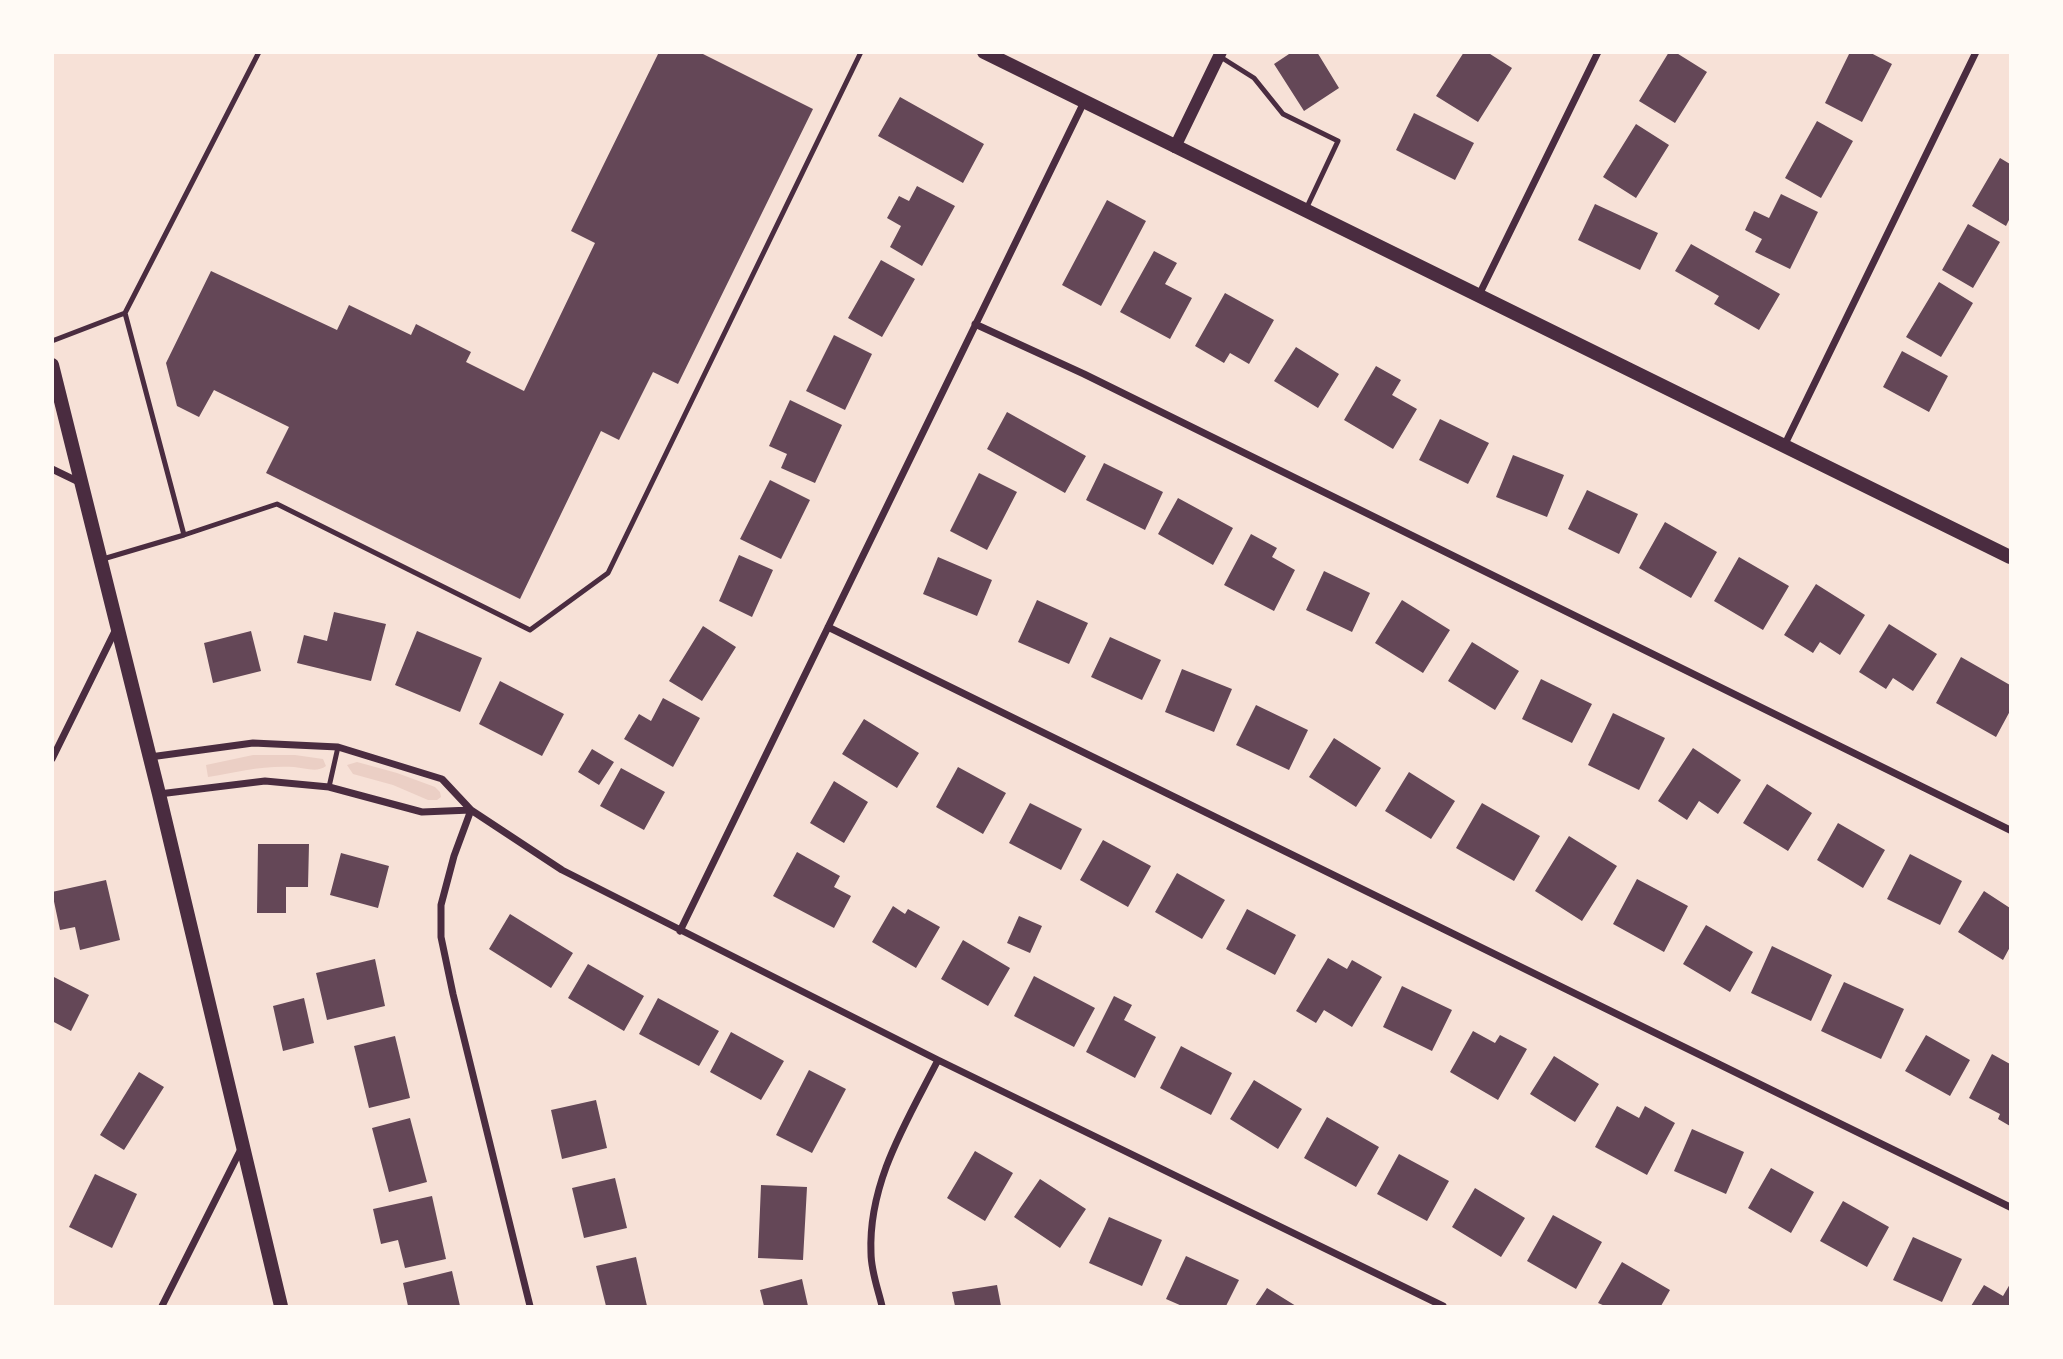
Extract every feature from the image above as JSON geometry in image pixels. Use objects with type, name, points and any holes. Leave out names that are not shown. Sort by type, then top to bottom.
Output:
[{"type":"main road","points":[[984,52],[2011,556]]},
{"type":"main road","points":[[52,365],[159,794],[281,1307]]},
{"type":"street","points":[[1479,296],[1598,52]]},
{"type":"street","points":[[1784,446],[1976,52]]},
{"type":"street","points":[[1175,147],[1220,54]]},
{"type":"street","points":[[680,931],[1084,102]]},
{"type":"street","points":[[975,324],[1084,374],[2011,830]]},
{"type":"street","points":[[52,469],[81,484]]},
{"type":"street","points":[[828,627],[2011,1207]]},
{"type":"street","points":[[52,759],[117,629]]},
{"type":"street","points":[[150,757],[253,743],[338,747],[442,779],[471,810],[562,870],[938,1060],[1443,1307]]},
{"type":"street","points":[[159,794],[265,781],[329,787],[422,813],[471,810]]},
{"type":"street","points":[[471,810],[454,856],[441,905],[441,937],[530,1307]]},
{"type":"street","points":[[882,1307],[871,1255],[873,1211],[884,1167],[938,1060]]},
{"type":"street","points":[[162,1307],[242,1146]]},
{"type":"lane","points":[[52,341],[125,313],[259,52]]},
{"type":"lane","points":[[100,560],[276,504],[530,630],[608,573],[861,52]]},
{"type":"lane","points":[[1220,54],[1254,78],[1283,114],[1338,141],[1306,211]]},
{"type":"lane","points":[[125,313],[184,535]]},
{"type":"lane","points":[[329,787],[338,747]]},
{"type":"shaded area","points":[[253,755],[295,755],[323,759],[326,766],[315,770],[294,767],[261,768],[208,777],[206,765]]},
{"type":"shaded area","points":[[357,762],[435,787],[441,797],[428,800],[393,785],[353,774],[347,765]]},
{"type":"building","points":[[659,52],[699,52],[813,109],[678,384],[653,372],[619,440],[601,431],[520,599],[266,473],[289,427],[214,390],[199,417],[177,406],[166,363],[211,271],[337,330],[349,305],[411,335],[416,324],[471,352],[466,362],[524,391],[595,243],[571,231]]},
{"type":"building","points":[[1292,52],[1317,52],[1339,88],[1304,111],[1274,64]]},
{"type":"building","points":[[1464,52],[1487,52],[1512,68],[1478,122],[1436,96]]},
{"type":"building","points":[[1669,52],[1675,52],[1707,72],[1675,123],[1639,101]]},
{"type":"building","points":[[1850,52],[1869,52],[1892,64],[1862,122],[1825,103]]},
{"type":"building","points":[[900,97],[984,144],[963,183],[878,136]]},
{"type":"building","points":[[1414,113],[1474,143],[1455,180],[1396,150]]},
{"type":"building","points":[[1817,121],[1853,141],[1821,198],[1785,178]]},
{"type":"building","points":[[1636,124],[1669,145],[1636,198],[1603,177]]},
{"type":"building","points":[[2000,158],[2010,164],[2010,218],[2006,226],[1972,206]]},
{"type":"building","points":[[917,186],[955,206],[922,266],[890,247],[901,226],[887,218],[899,196],[909,201]]},
{"type":"building","points":[[1781,194],[1818,212],[1790,269],[1755,252],[1762,239],[1745,230],[1754,211],[1769,218]]},
{"type":"building","points":[[1107,200],[1146,221],[1101,306],[1062,285]]},
{"type":"building","points":[[1595,204],[1658,233],[1640,270],[1578,240]]},
{"type":"building","points":[[1968,224],[2000,242],[1973,288],[1942,270]]},
{"type":"building","points":[[1691,244],[1780,294],[1759,330],[1714,304],[1719,296],[1675,271]]},
{"type":"building","points":[[1154,251],[1177,263],[1165,284],[1192,298],[1170,339],[1120,312]]},
{"type":"building","points":[[881,260],[915,279],[882,337],[848,318]]},
{"type":"building","points":[[1939,282],[1973,303],[1941,357],[1906,337]]},
{"type":"building","points":[[1225,293],[1274,320],[1249,364],[1230,353],[1224,363],[1195,346]]},
{"type":"building","points":[[834,335],[872,354],[845,410],[806,391]]},
{"type":"building","points":[[1296,347],[1339,374],[1318,408],[1274,381]]},
{"type":"building","points":[[1902,351],[1948,376],[1929,412],[1883,387]]},
{"type":"building","points":[[1376,366],[1401,380],[1392,395],[1417,409],[1393,449],[1344,420]]},
{"type":"building","points":[[790,400],[842,425],[815,483],[781,468],[787,454],[769,446]]},
{"type":"building","points":[[1007,412],[1086,456],[1065,493],[987,449]]},
{"type":"building","points":[[1440,419],[1489,443],[1468,484],[1419,460]]},
{"type":"building","points":[[1513,455],[1564,475],[1547,517],[1496,497]]},
{"type":"building","points":[[1104,463],[1163,492],[1145,530],[1086,500]]},
{"type":"building","points":[[979,473],[1017,492],[987,550],[950,531]]},
{"type":"building","points":[[770,480],[810,500],[781,559],[740,539]]},
{"type":"building","points":[[1587,490],[1638,514],[1619,554],[1568,529]]},
{"type":"building","points":[[1178,498],[1233,528],[1213,565],[1158,534]]},
{"type":"building","points":[[1665,522],[1717,552],[1691,598],[1639,568]]},
{"type":"building","points":[[1251,534],[1277,548],[1272,557],[1295,570],[1274,611],[1224,585]]},
{"type":"building","points":[[739,555],[773,570],[752,617],[719,601]]},
{"type":"building","points":[[938,557],[992,580],[977,616],[923,594]]},
{"type":"building","points":[[1739,557],[1789,586],[1763,630],[1714,601]]},
{"type":"building","points":[[1324,571],[1370,593],[1352,632],[1306,610]]},
{"type":"building","points":[[1816,584],[1865,615],[1840,655],[1820,642],[1813,653],[1784,635]]},
{"type":"building","points":[[1037,600],[1088,623],[1069,664],[1018,642]]},
{"type":"building","points":[[1402,600],[1450,630],[1423,673],[1375,643]]},
{"type":"building","points":[[334,612],[386,624],[371,681],[297,663],[304,635],[327,641]]},
{"type":"building","points":[[1889,624],[1937,654],[1913,691],[1893,678],[1886,689],[1859,672]]},
{"type":"building","points":[[703,626],[736,647],[702,701],[669,681]]},
{"type":"building","points":[[251,631],[261,671],[213,683],[204,643]]},
{"type":"building","points":[[417,631],[482,658],[460,712],[395,685]]},
{"type":"building","points":[[1110,637],[1161,660],[1142,700],[1091,677]]},
{"type":"building","points":[[1472,642],[1519,671],[1495,710],[1448,681]]},
{"type":"building","points":[[1961,657],[2010,685],[2010,711],[1996,737],[1936,703]]},
{"type":"building","points":[[1182,669],[1232,689],[1214,732],[1165,712]]},
{"type":"building","points":[[1541,679],[1592,704],[1572,743],[1522,719]]},
{"type":"building","points":[[500,681],[564,714],[542,756],[479,724]]},
{"type":"building","points":[[663,698],[700,718],[673,767],[624,739],[639,714],[651,721]]},
{"type":"building","points":[[1256,705],[1308,730],[1289,770],[1236,745]]},
{"type":"building","points":[[1613,713],[1665,738],[1639,790],[1588,765]]},
{"type":"building","points":[[864,719],[919,753],[897,788],[842,754]]},
{"type":"building","points":[[1334,738],[1381,768],[1356,807],[1309,777]]},
{"type":"building","points":[[1693,748],[1741,780],[1718,814],[1699,801],[1687,820],[1658,801]]},
{"type":"building","points":[[592,749],[614,762],[599,785],[578,772]]},
{"type":"building","points":[[958,767],[1006,793],[983,834],[936,807]]},
{"type":"building","points":[[621,768],[665,792],[644,830],[600,806]]},
{"type":"building","points":[[1409,772],[1455,801],[1431,839],[1385,811]]},
{"type":"building","points":[[834,781],[868,802],[844,843],[810,823]]},
{"type":"building","points":[[1767,784],[1812,813],[1788,851],[1743,823]]},
{"type":"building","points":[[1030,803],[1082,829],[1061,870],[1009,843]]},
{"type":"building","points":[[1482,803],[1540,836],[1514,881],[1456,848]]},
{"type":"building","points":[[1838,823],[1885,850],[1863,888],[1817,860]]},
{"type":"building","points":[[1569,836],[1617,866],[1582,921],[1535,891]]},
{"type":"building","points":[[1103,840],[1151,866],[1128,907],[1080,880]]},
{"type":"building","points":[[258,844],[309,844],[308,887],[286,887],[286,913],[257,913]]},
{"type":"building","points":[[797,852],[840,876],[834,887],[851,896],[834,928],[773,896]]},
{"type":"building","points":[[341,853],[389,866],[378,908],[330,895]]},
{"type":"building","points":[[1910,854],[1962,881],[1940,925],[1887,899]]},
{"type":"building","points":[[1177,873],[1225,900],[1202,939],[1155,912]]},
{"type":"building","points":[[1637,879],[1688,906],[1664,952],[1613,924]]},
{"type":"building","points":[[106,880],[120,940],[80,950],[75,927],[60,930],[52,892]]},
{"type":"building","points":[[1984,891],[2010,908],[2010,947],[2003,960],[1958,932]]},
{"type":"building","points":[[893,906],[905,914],[908,909],[940,927],[916,968],[872,942]]},
{"type":"building","points":[[1247,909],[1296,935],[1275,975],[1226,949]]},
{"type":"building","points":[[510,914],[573,953],[551,988],[489,949]]},
{"type":"building","points":[[1019,916],[1042,926],[1030,953],[1007,943]]},
{"type":"building","points":[[1706,925],[1753,952],[1730,992],[1683,964]]},
{"type":"building","points":[[963,940],[1010,968],[988,1006],[941,979]]},
{"type":"building","points":[[1772,946],[1832,975],[1811,1021],[1751,993]]},
{"type":"building","points":[[1328,958],[1347,969],[1352,960],[1382,977],[1352,1027],[1324,1010],[1316,1023],[1296,1011]]},
{"type":"building","points":[[375,959],[385,1006],[327,1020],[316,973]]},
{"type":"building","points":[[588,964],[644,996],[624,1031],[568,998]]},
{"type":"building","points":[[52,976],[89,995],[71,1031],[52,1021]]},
{"type":"building","points":[[1034,976],[1095,1008],[1074,1047],[1014,1016]]},
{"type":"building","points":[[1844,982],[1904,1009],[1881,1059],[1821,1031]]},
{"type":"building","points":[[1402,986],[1452,1010],[1432,1051],[1383,1027]]},
{"type":"building","points":[[1114,996],[1132,1005],[1124,1020],[1156,1037],[1135,1078],[1086,1052]]},
{"type":"building","points":[[304,998],[314,1043],[283,1051],[273,1006]]},
{"type":"building","points":[[658,998],[719,1031],[699,1066],[639,1034]]},
{"type":"building","points":[[1473,1031],[1495,1043],[1500,1035],[1527,1049],[1498,1100],[1450,1072]]},
{"type":"building","points":[[731,1032],[784,1061],[761,1100],[710,1072]]},
{"type":"building","points":[[1926,1035],[1970,1060],[1950,1096],[1905,1071]]},
{"type":"building","points":[[395,1036],[410,1098],[369,1108],[354,1046]]},
{"type":"building","points":[[1181,1046],[1232,1073],[1211,1115],[1160,1088]]},
{"type":"building","points":[[1992,1054],[2010,1064],[2010,1126],[1998,1119],[2000,1114],[1969,1098]]},
{"type":"building","points":[[1554,1056],[1599,1084],[1575,1122],[1530,1094]]},
{"type":"building","points":[[809,1070],[846,1089],[812,1153],[776,1135]]},
{"type":"building","points":[[139,1072],[164,1087],[124,1150],[100,1135]]},
{"type":"building","points":[[1254,1080],[1302,1109],[1278,1149],[1230,1119]]},
{"type":"building","points":[[596,1100],[607,1148],[562,1159],[551,1110]]},
{"type":"building","points":[[1617,1106],[1639,1118],[1645,1106],[1675,1123],[1647,1175],[1595,1147]]},
{"type":"building","points":[[1327,1117],[1379,1147],[1356,1187],[1304,1158]]},
{"type":"building","points":[[410,1118],[427,1182],[389,1192],[372,1128]]},
{"type":"building","points":[[1692,1129],[1744,1152],[1726,1194],[1674,1171]]},
{"type":"building","points":[[975,1151],[1013,1173],[985,1221],[947,1198]]},
{"type":"building","points":[[1399,1154],[1449,1181],[1427,1221],[1377,1194]]},
{"type":"building","points":[[1771,1168],[1814,1192],[1791,1233],[1748,1208]]},
{"type":"building","points":[[95,1174],[137,1194],[112,1248],[69,1227]]},
{"type":"building","points":[[615,1178],[627,1228],[584,1238],[572,1188]]},
{"type":"building","points":[[1040,1179],[1086,1209],[1060,1248],[1014,1217]]},
{"type":"building","points":[[761,1185],[807,1187],[803,1260],[758,1258]]},
{"type":"building","points":[[1475,1188],[1525,1218],[1501,1257],[1452,1227]]},
{"type":"building","points":[[432,1196],[446,1259],[405,1268],[398,1240],[381,1244],[373,1209]]},
{"type":"building","points":[[1843,1201],[1889,1227],[1867,1267],[1820,1241]]},
{"type":"building","points":[[1553,1215],[1602,1242],[1576,1289],[1527,1261]]},
{"type":"building","points":[[1109,1217],[1162,1240],[1142,1286],[1089,1263]]},
{"type":"building","points":[[1913,1237],[1962,1259],[1942,1302],[1893,1280]]},
{"type":"building","points":[[1186,1256],[1239,1280],[1226,1306],[1182,1306],[1166,1299]]},
{"type":"building","points":[[636,1257],[647,1306],[606,1306],[596,1266]]},
{"type":"building","points":[[1622,1262],[1670,1290],[1661,1306],[1605,1306],[1598,1303]]},
{"type":"building","points":[[452,1271],[460,1306],[408,1306],[403,1283]]},
{"type":"building","points":[[802,1279],[808,1306],[764,1306],[760,1290]]},
{"type":"building","points":[[2010,1284],[2010,1306],[1971,1306],[1984,1285],[2003,1296]]},
{"type":"building","points":[[997,1285],[1001,1306],[955,1306],[952,1292]]},
{"type":"building","points":[[1267,1288],[1296,1306],[1255,1306]]}]
